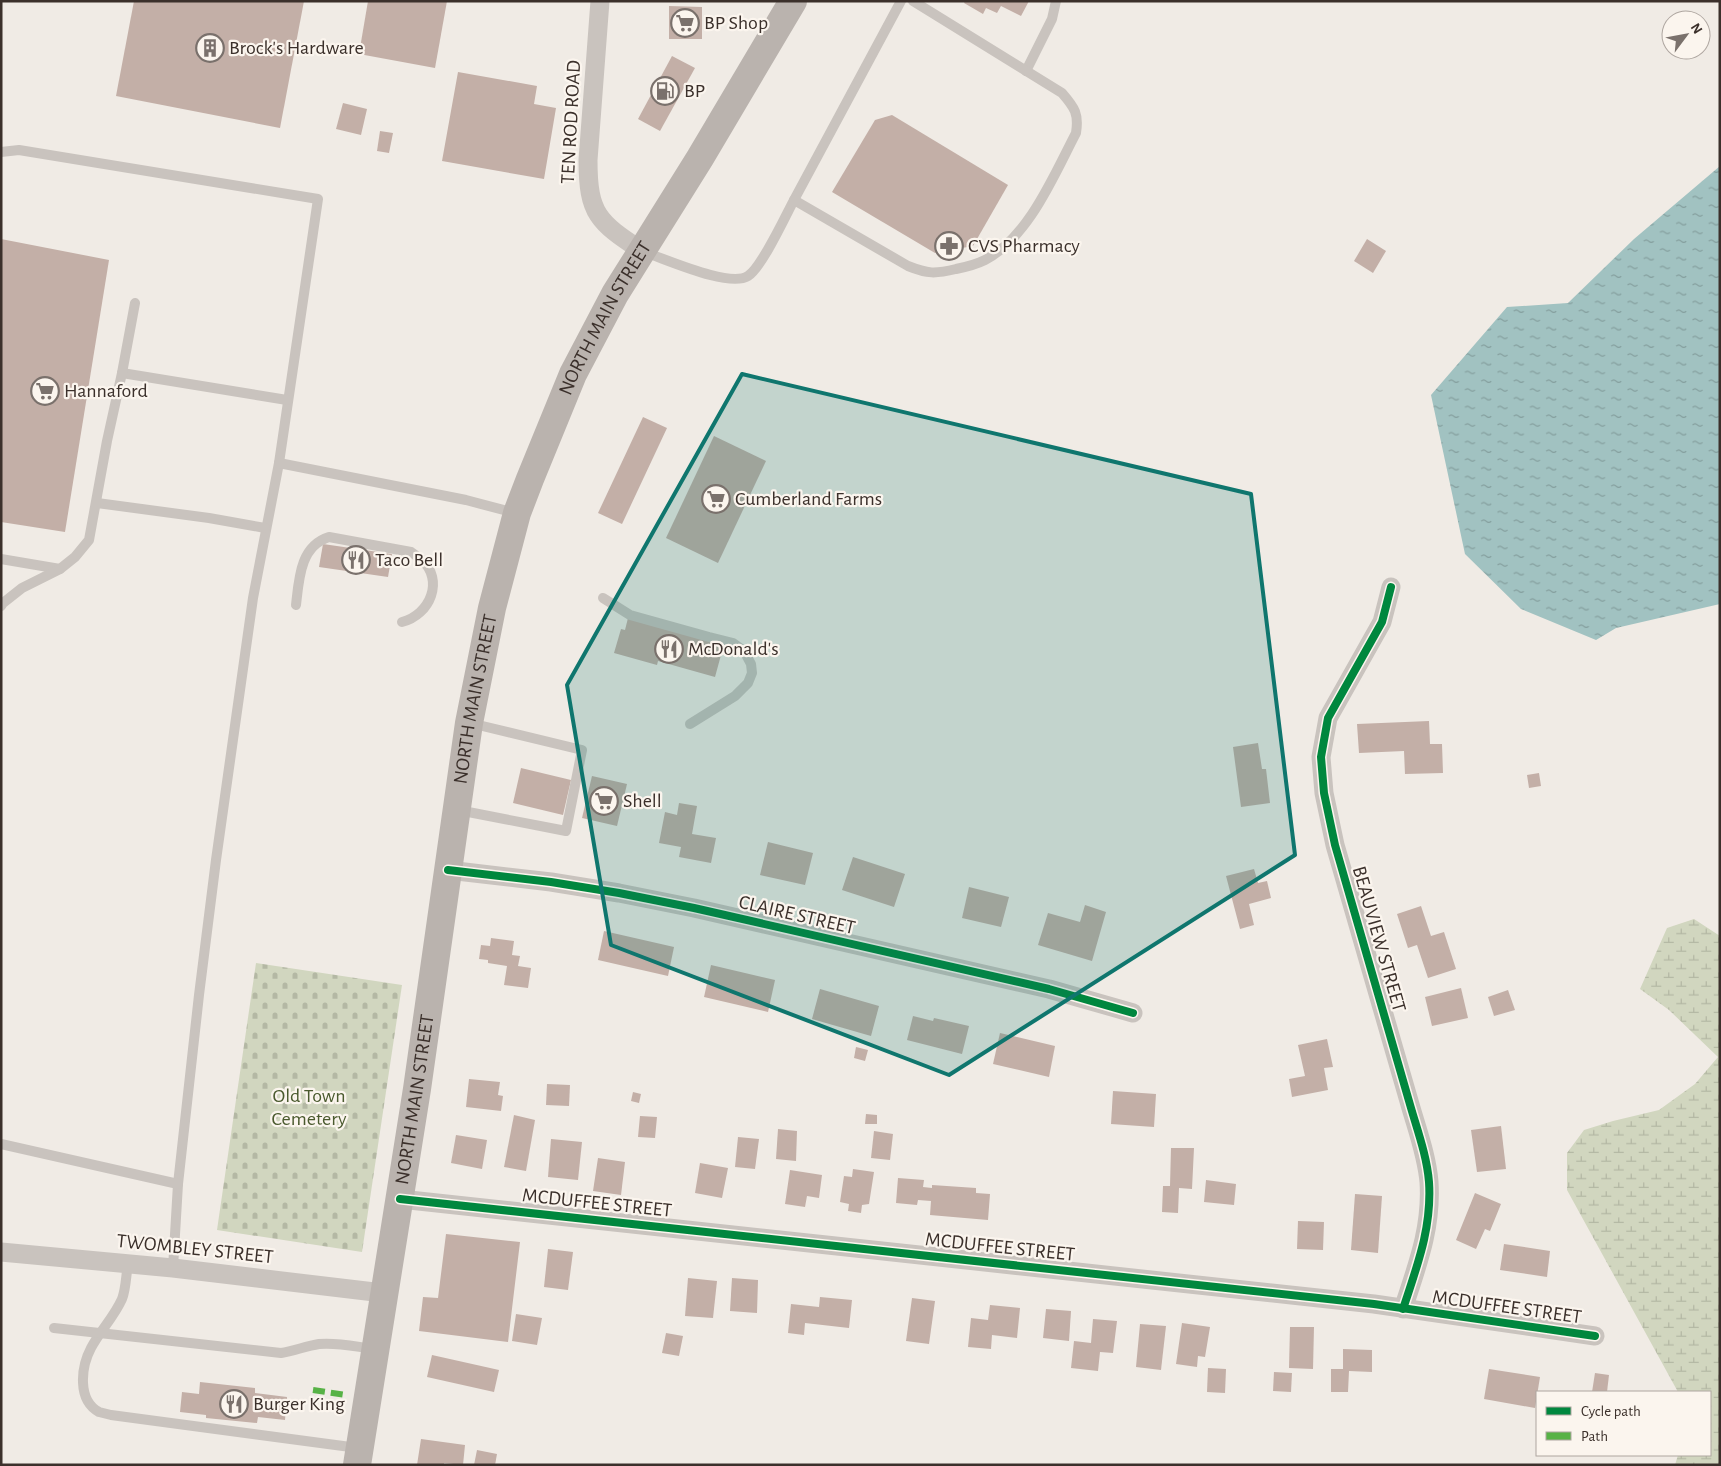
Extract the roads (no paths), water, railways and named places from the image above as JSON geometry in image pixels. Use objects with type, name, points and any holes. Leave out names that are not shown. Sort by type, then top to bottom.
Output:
[{"type":"main road","name":"NORTH MAIN STREET","points":[[358,1457],[383,1293],[400,1199],[469,723],[492,608],[517,513],[573,374],[615,294],[793,1]]},
{"type":"street","name":"TEN ROD ROAD","points":[[600,1],[588,160],[588,185],[597,214],[616,234],[642,251]]},
{"type":"street","name":"BEAUVIEW STREET","points":[[1391,586],[1382,622],[1328,718],[1321,757],[1324,793],[1335,846],[1411,1108],[1429,1181],[1429,1211],[1424,1246],[1404,1309]]},
{"type":"street","name":"CLAIRE STREET","points":[[448,870],[551,882],[694,908],[1049,990],[1134,1013]]},
{"type":"street","name":"MCDUFFEE STREET","points":[[400,1199],[1354,1302],[1595,1336]]},
{"type":"street","name":"TWOMBLEY STREET","points":[[1,1252],[173,1268],[383,1293]]},
{"type":"lane","points":[[642,251],[719,278],[736,280],[748,276],[759,264],[901,1]]},
{"type":"lane","points":[[794,200],[908,266],[925,272],[939,273],[986,260],[1001,248],[1032,216],[1076,133],[1078,119],[1072,105],[1062,93],[913,1]]},
{"type":"lane","points":[[1026,71],[1052,20],[1056,1]]},
{"type":"lane","points":[[1,152],[19,150],[318,198],[279,463],[253,598],[216,860],[178,1184],[173,1268]]},
{"type":"lane","points":[[1,606],[22,588],[60,569],[75,557],[89,540],[135,302]]},
{"type":"lane","points":[[122,373],[287,400]]},
{"type":"lane","points":[[279,463],[466,500],[517,513]]},
{"type":"lane","points":[[97,503],[209,518],[265,528]]},
{"type":"lane","points":[[296,605],[301,568],[305,557],[313,546],[329,537],[411,552],[423,560],[430,572],[433,592],[428,605],[422,612],[413,619],[402,622]]},
{"type":"lane","points":[[1,559],[60,569]]},
{"type":"lane","points":[[603,598],[630,615],[733,642],[744,651],[751,664],[752,673],[748,683],[735,696],[690,724]]},
{"type":"lane","points":[[457,809],[566,831],[582,750],[469,723]]},
{"type":"lane","points":[[1,1144],[178,1184]]},
{"type":"lane","points":[[128,1264],[122,1298],[91,1348],[85,1366],[83,1386],[86,1397],[99,1412],[358,1457]]},
{"type":"lane","points":[[54,1328],[281,1353],[318,1344],[374,1349]]},
{"type":"water","points":[[1720,166],[1720,604],[1616,628],[1596,640],[1521,609],[1465,554],[1431,395],[1507,307],[1568,303],[1634,239]]},
{"type":"place","name":"BP Shop","points":[[685,23]]},
{"type":"place","name":"Brock's Hardware","points":[[210,48]]},
{"type":"place","name":"BP","points":[[665,91]]},
{"type":"place","name":"CVS Pharmacy","points":[[949,246]]},
{"type":"place","name":"Hannaford","points":[[45,391]]},
{"type":"place","name":"Cumberland Farms","points":[[716,499]]},
{"type":"place","name":"Taco Bell","points":[[356,560]]},
{"type":"place","name":"McDonald's","points":[[669,649]]},
{"type":"place","name":"Shell","points":[[604,801]]},
{"type":"place","name":"Burger King","points":[[234,1404]]},
{"type":"park label","name":"Old Town Cemetery","points":[[309,1108]]}]
